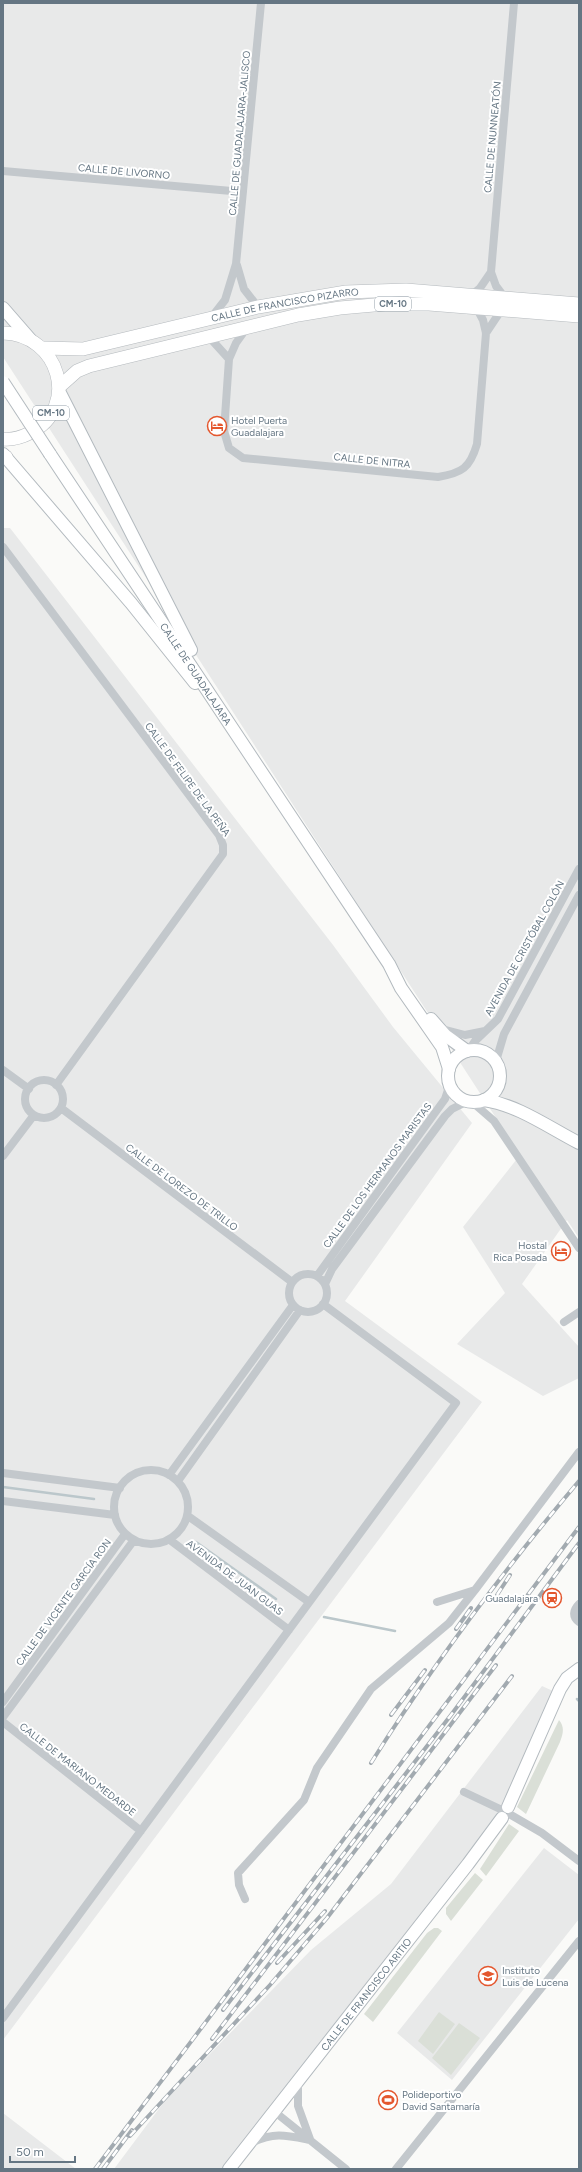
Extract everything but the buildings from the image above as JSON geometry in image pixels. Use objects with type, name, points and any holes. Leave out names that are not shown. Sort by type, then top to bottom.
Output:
[{"type":"main road","name":"CALLE DE FRANCISCO PIZARRO","points":[[43,348],[83,349],[258,307],[312,296],[365,291],[406,290],[579,316]]},
{"type":"main road","name":"CALLE DE FRANCISCO PIZARRO","points":[[59,389],[72,374],[82,368],[312,312],[363,305],[474,301]]},
{"type":"main road","name":"CALLE DE FRANCISCO PIZARRO","points":[[503,304],[579,304]]},
{"type":"main road","points":[[3,308],[30,339]]},
{"type":"main road","name":"CM-10","points":[[3,333],[14,333],[30,339],[43,348],[51,358],[56,369],[59,389],[55,406],[47,419],[36,430],[22,437],[3,439]]},
{"type":"main road","name":"CALLE DE GUADALAJARA","points":[[3,382],[389,964],[439,1028],[468,1051]]},
{"type":"main road","points":[[59,389],[184,640],[274,779],[289,812]]},
{"type":"main road","points":[[4,456],[131,603],[243,742]]},
{"type":"main road","name":"CALLE DE GUADALAJARA","points":[[389,964],[401,988],[442,1047],[449,1069]]},
{"type":"main road","points":[[487,1099],[498,1086],[500,1072],[496,1061],[483,1052],[468,1051],[457,1057],[449,1069],[450,1084],[456,1094],[469,1101],[487,1099],[498,1102],[522,1112],[579,1143]]},
{"type":"main road","points":[[498,1086],[522,1112]]},
{"type":"main road","name":"CALLE DE FRANCISCO ARITIO","points":[[229,2169],[298,2083],[468,1864],[505,1812],[560,1689],[567,1678],[579,1670]]},
{"type":"street","name":"CALLE DE GUADALAJARA-JALISCO","points":[[211,318],[225,300],[236,264],[261,3]]},
{"type":"street","name":"CALLE DE NUNNEATÓN","points":[[503,304],[491,272],[514,3]]},
{"type":"street","name":"CALLE DE LIVORNO","points":[[3,172],[243,192]]},
{"type":"street","name":"CALLE DE GUADALAJARA-JALISCO","points":[[236,264],[244,289],[258,307]]},
{"type":"street","points":[[474,301],[480,288],[491,272]]},
{"type":"street","name":"CALLE DE NITRA","points":[[246,329],[236,342],[229,359],[224,431],[229,448],[243,458],[438,477],[459,473],[473,459],[477,444],[486,333],[483,320],[474,301]]},
{"type":"street","name":"CALLE DE NITRA","points":[[486,333],[503,304]]},
{"type":"street","points":[[210,338],[229,359]]},
{"type":"street","name":"CALLE DE FELIPE DE LA PEÑA","points":[[3,547],[214,828],[224,845],[223,854],[56,1085]]},
{"type":"street","name":"AVENIDA DE CRISTÓBAL COLÓN","points":[[468,1051],[475,1040],[498,1019],[579,869]]},
{"type":"street","points":[[496,1061],[504,1034],[579,895]]},
{"type":"street","points":[[439,1028],[465,1035],[486,1031]]},
{"type":"street","points":[[3,1070],[29,1089]]},
{"type":"street","points":[[45,1081],[56,1085],[62,1095],[60,1108],[53,1116],[47,1118],[34,1115],[27,1107],[25,1101],[29,1089],[33,1084],[45,1081]]},
{"type":"street","name":"CALLE DE LOS HERMANOS MARISTAS","points":[[317,1276],[445,1099],[450,1084]]},
{"type":"street","points":[[487,1099],[494,1121],[579,1248]]},
{"type":"street","points":[[325,1284],[332,1269],[445,1116],[452,1109],[469,1101],[494,1121]]},
{"type":"street","name":"CALLE DE LOREZO DE TRILLO","points":[[60,1108],[292,1282]]},
{"type":"street","points":[[3,1156],[34,1115]]},
{"type":"street","points":[[306,1274],[317,1276],[325,1284],[327,1294],[323,1304],[310,1312],[300,1310],[293,1305],[289,1293],[292,1282],[301,1275],[306,1274]]},
{"type":"street","points":[[3,2018],[456,1403],[323,1304]]},
{"type":"street","points":[[169,1475],[293,1305]]},
{"type":"street","points":[[178,1481],[300,1310]]},
{"type":"street","points":[[564,1322],[579,1312]]},
{"type":"street","points":[[245,1899],[239,1885],[238,1873],[304,1800],[317,1768],[371,1689],[449,1623],[579,1452]]},
{"type":"street","points":[[151,1470],[169,1475],[178,1481],[187,1494],[189,1505],[188,1516],[183,1528],[170,1540],[152,1545],[140,1543],[125,1534],[121,1529],[115,1515],[116,1496],[120,1488],[129,1477],[140,1472],[151,1470]]},
{"type":"street","points":[[3,1473],[120,1488]]},
{"type":"street","points":[[3,1501],[115,1515]]},
{"type":"street","name":"AVENIDA DE JUAN GUAS","points":[[188,1516],[309,1602]]},
{"type":"street","name":"CALLE DE VICENTE GARCÍA RON","points":[[3,1702],[125,1534]]},
{"type":"street","points":[[3,1717],[134,1540]]},
{"type":"street","name":"AVENIDA DE JUAN GUAS","points":[[170,1540],[289,1630]]},
{"type":"street","points":[[437,1602],[475,1590]]},
{"type":"street","points":[[579,1604],[574,1612],[574,1617],[579,1622]]},
{"type":"street","name":"CALLE DE MARIANO MEDARDE","points":[[3,1722],[141,1831]]},
{"type":"street","points":[[464,1792],[505,1812],[542,1833],[579,1861]]},
{"type":"street","points":[[396,2169],[579,1942]]},
{"type":"street","points":[[298,2083],[298,2106],[310,2140]]},
{"type":"street","points":[[275,2112],[346,2169]]},
{"type":"street","points":[[249,2144],[265,2137],[279,2135],[310,2140]]},
{"type":"shaded area","points":[[3,3],[579,3],[579,1238],[567,1220],[522,1284],[579,1347],[579,1378],[543,1396],[457,1344],[505,1293],[463,1227],[520,1155],[3,357]]},
{"type":"shaded area","points":[[3,528],[10,528],[333,945],[393,1027],[472,1123],[345,1301],[482,1402],[3,2040]]},
{"type":"shaded area","points":[[542,1686],[553,1691],[503,1816],[228,2169],[114,2169],[167,2098],[311,1950],[391,1884]]},
{"type":"shaded area","points":[[559,1720],[563,1728],[561,1739],[526,1814],[517,1807]]},
{"type":"shaded area","points":[[509,1824],[519,1831],[486,1876],[480,1869]]},
{"type":"shaded area","name":"Instituto Luis de Lucena","points":[[544,1848],[579,1875],[579,1919],[452,2080],[397,2033]]},
{"type":"shaded area","points":[[475,1873],[483,1880],[451,1921],[446,1914],[446,1908]]},
{"type":"shaded area","points":[[434,1928],[438,1928],[442,1931],[373,2022],[364,2014],[427,1933]]},
{"type":"shaded area","points":[[439,2012],[455,2024],[433,2054],[418,2041]]},
{"type":"shaded area","points":[[459,2023],[480,2038],[451,2075],[432,2058]]},
{"type":"shaded area","points":[[3,2113],[76,2169],[3,2169]]},
{"type":"waterway","points":[[3,1487],[94,1499]]},
{"type":"waterway","points":[[196,1542],[276,1599]]},
{"type":"waterway","points":[[324,1617],[395,1631]]},
{"type":"railway","points":[[371,1763],[419,1690],[470,1618],[579,1481]]},
{"type":"railway","points":[[95,2169],[579,1527]]},
{"type":"railway","points":[[223,2010],[451,1715],[579,1543]]},
{"type":"railway","points":[[497,1595],[510,1575]]},
{"type":"railway","points":[[456,1629],[471,1608]]},
{"type":"railway","points":[[212,2039],[496,1665]]},
{"type":"railway","points":[[391,1715],[425,1670]]},
{"type":"railway","points":[[130,2136],[270,1985],[327,1918],[512,1676]]},
{"type":"railway","points":[[277,1963],[325,1911]]},
{"type":"railway","points":[[103,2169],[132,2130]]},
{"type":"place","name":"Hotel Puerta Guadalajara","points":[[217,426]]},
{"type":"place","name":"Hostal Rica Posada","points":[[561,1251]]},
{"type":"place","name":"Guadalajara","points":[[552,1598]]},
{"type":"place","name":"Instituto Luis de Lucena","points":[[488,1976]]},
{"type":"place","name":"Polideportivo David Santamaría","points":[[388,2100]]}]
